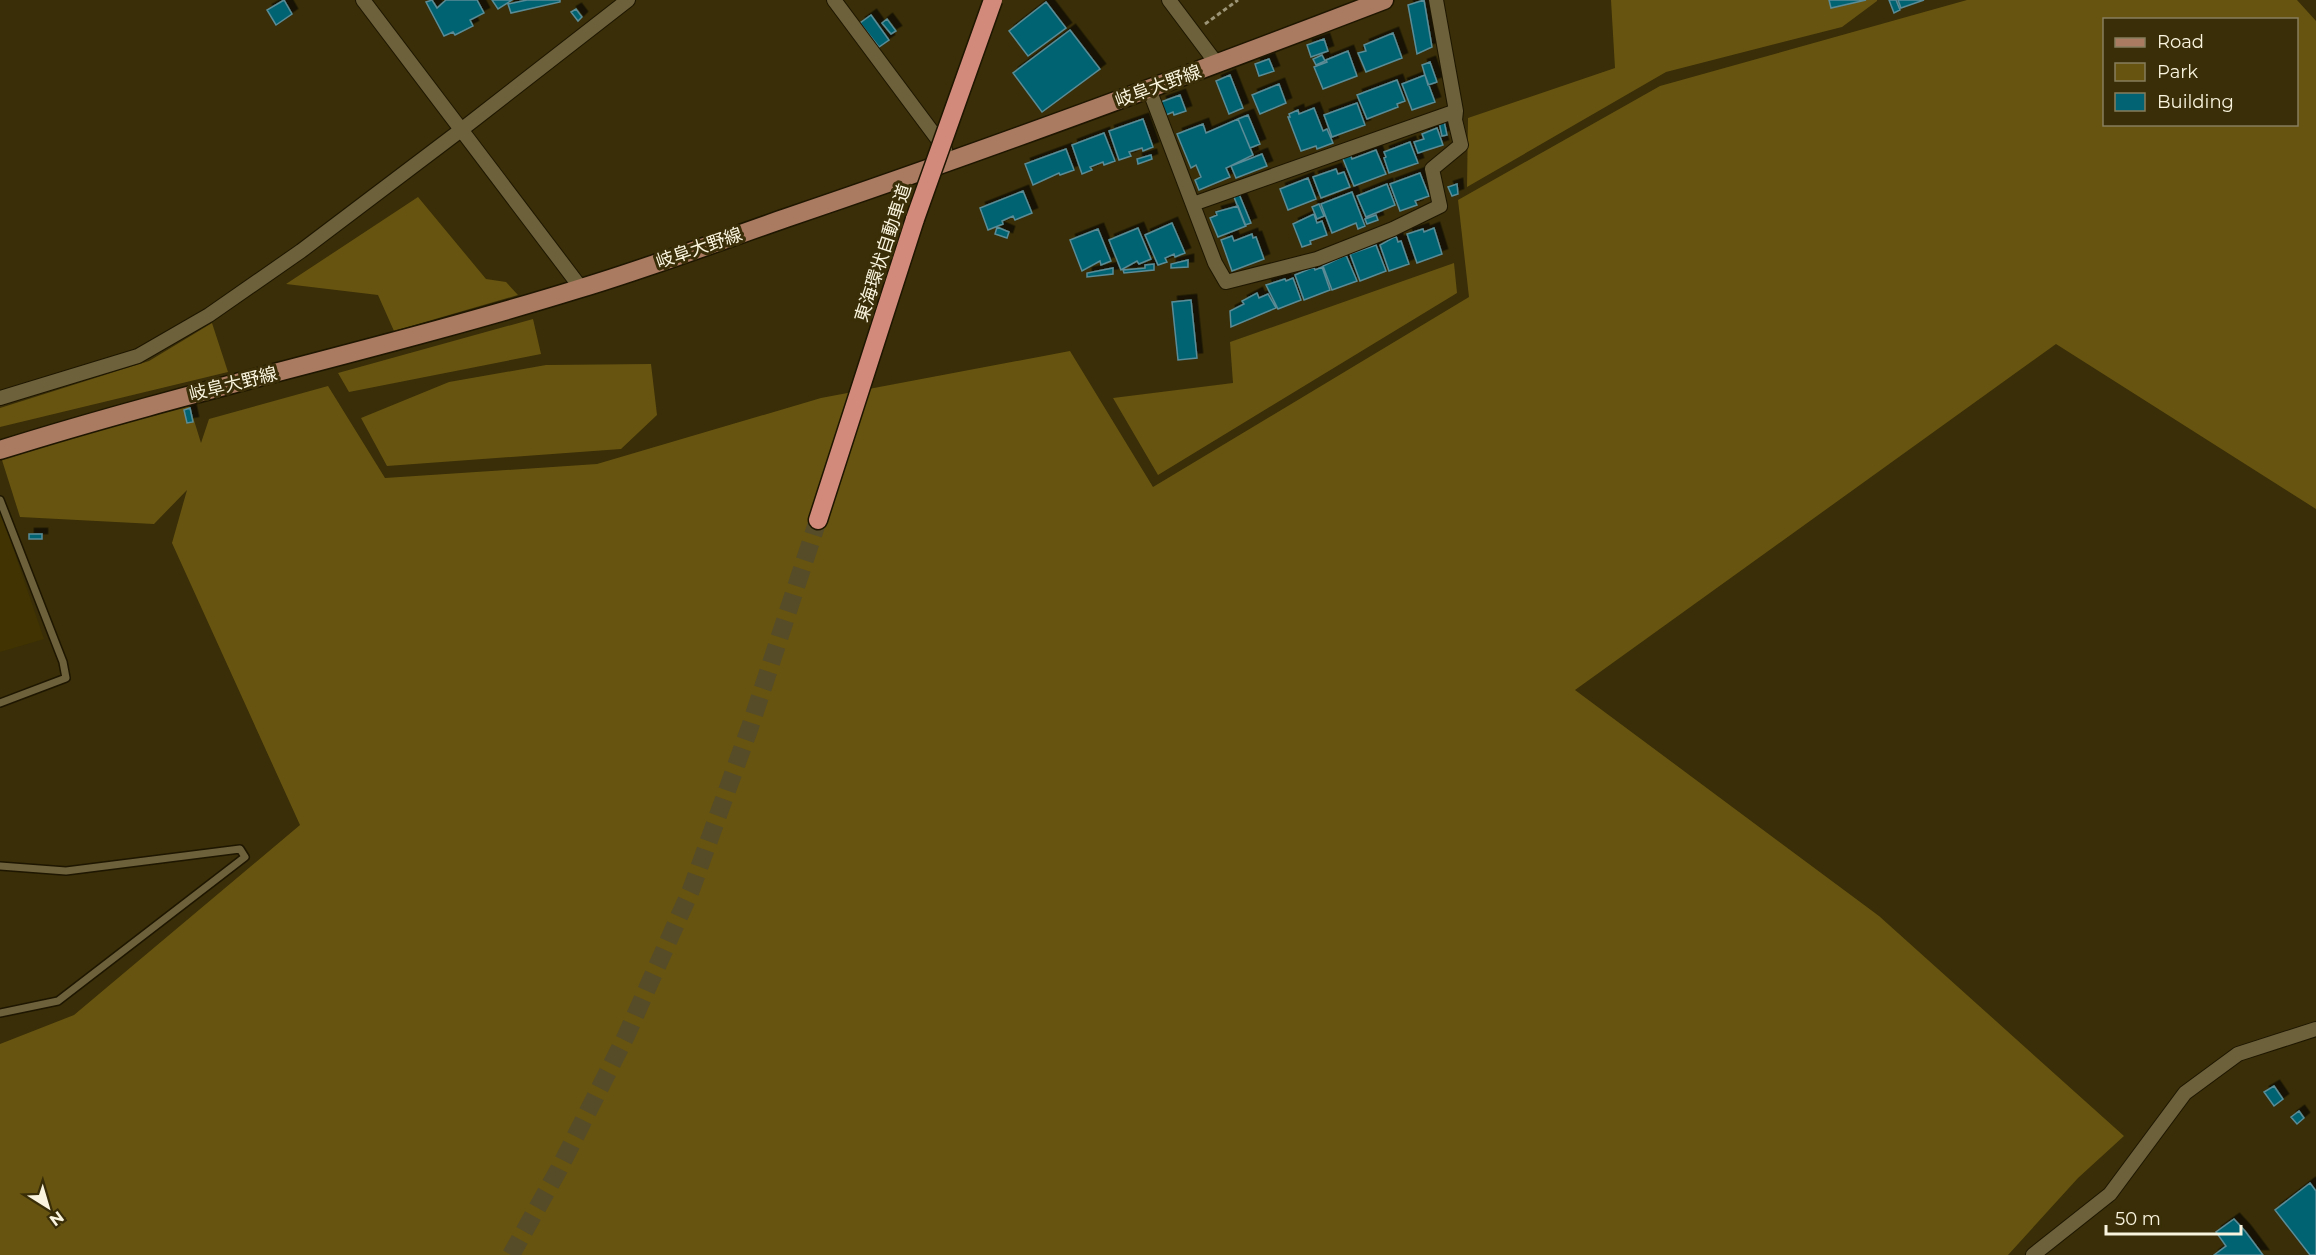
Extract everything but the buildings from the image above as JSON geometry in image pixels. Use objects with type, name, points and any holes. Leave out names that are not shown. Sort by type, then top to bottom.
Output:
[{"type":"highway","name":"東海環状自動車道","points":[[818,520],[915,219],[993,0]]},
{"type":"main road","name":"岐阜大野線","points":[[0,450],[107,417],[385,345],[581,288],[954,160],[1218,64],[1384,0]]},
{"type":"street","points":[[363,0],[581,288]]},
{"type":"street","points":[[0,398],[138,356],[209,315],[301,251],[628,0]]},
{"type":"street","points":[[834,0],[954,160]]},
{"type":"street","points":[[1169,0],[1218,64]]},
{"type":"street","points":[[1149,89],[1215,262],[1226,282],[1317,259],[1393,229],[1440,206],[1432,169],[1461,145],[1436,0]]},
{"type":"street","points":[[1193,204],[1456,111]]},
{"type":"street","points":[[2033,1255],[2110,1194],[2185,1093],[2238,1054],[2316,1029]]},
{"type":"lane","points":[[0,500],[63,662],[66,678],[0,703]]},
{"type":"lane","points":[[0,866],[66,871],[240,849],[245,857],[58,1001],[0,1013]]},
{"type":"path","points":[[1194,32],[1238,0]]},
{"type":"shaded area","points":[[0,510],[44,639],[0,652]]},
{"type":"green space","points":[[1611,0],[1877,1],[1842,27],[1666,72],[1467,187],[1468,118],[1615,68]]},
{"type":"green space","points":[[1967,0],[2297,0],[2316,21],[2316,509],[2056,344],[1575,690],[1879,916],[2124,1136],[2078,1178],[2008,1255],[0,1255],[0,1044],[74,1015],[300,825],[172,543],[187,490],[154,524],[20,517],[1,457],[189,404],[201,443],[209,419],[328,386],[385,478],[597,464],[821,398],[1070,351],[1153,487],[1469,297],[1458,200],[1660,86]]},
{"type":"green space","points":[[418,197],[486,279],[506,282],[518,295],[394,331],[378,295],[286,284]]},
{"type":"green space","points":[[1454,263],[1457,293],[1158,475],[1113,398],[1233,383],[1230,342]]},
{"type":"green space","points":[[533,319],[541,354],[349,392],[338,373]]},
{"type":"green space","points":[[212,323],[228,372],[0,427],[0,408],[149,361]]},
{"type":"green space","points":[[651,364],[657,415],[621,449],[387,466],[361,418],[449,382],[546,365]]},
{"type":"tunnel","points":[[511,1255],[559,1169],[626,1036],[691,890],[750,727],[818,520]]}]
